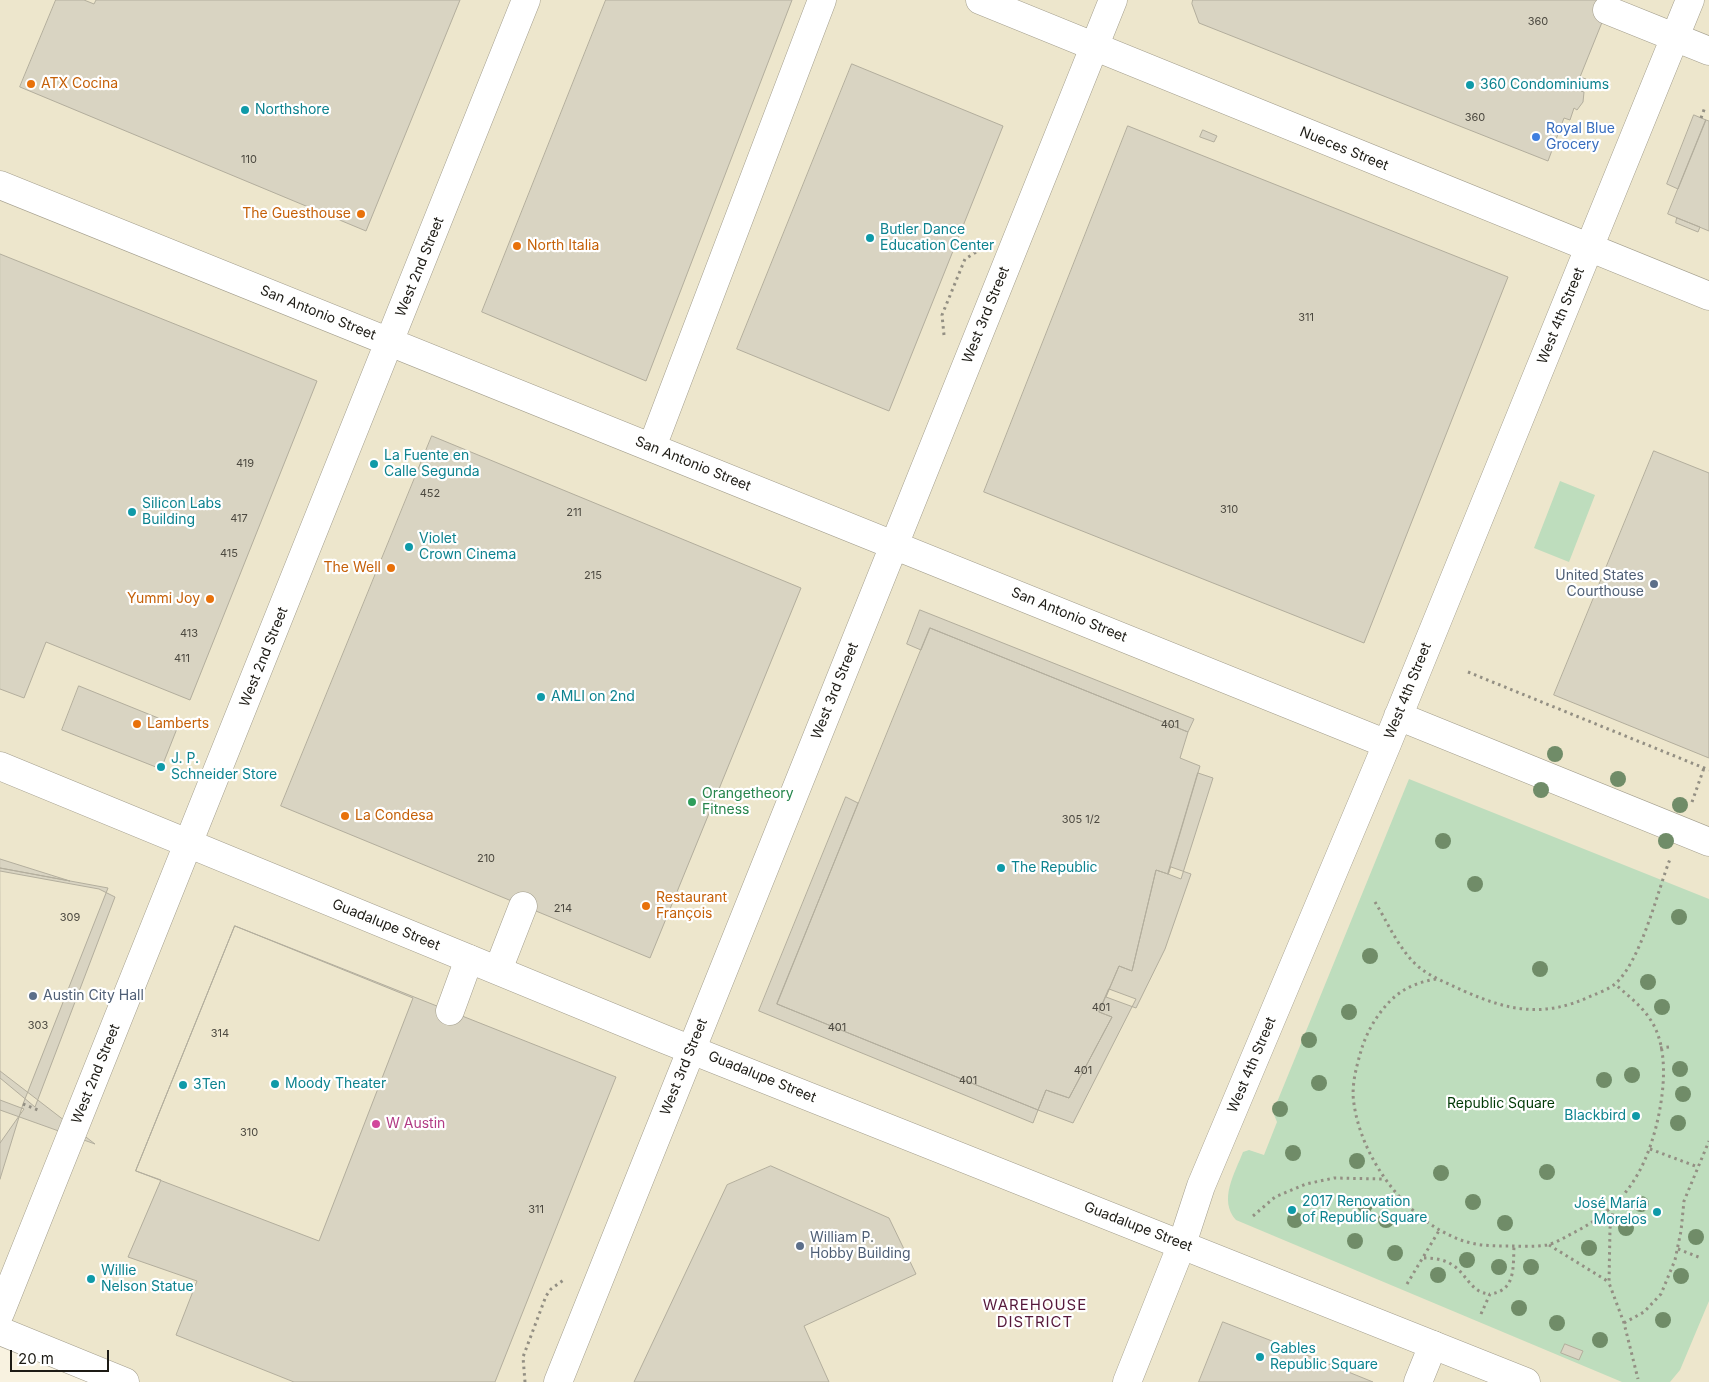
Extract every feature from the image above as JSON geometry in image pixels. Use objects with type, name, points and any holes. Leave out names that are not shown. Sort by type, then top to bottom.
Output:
[{"type":"street","name":"West 2nd Street","points":[[0,1313],[526,0]]},
{"type":"street","points":[[652,447],[822,0]]},
{"type":"street","name":"Nueces Street","points":[[980,0],[1709,296]]},
{"type":"street","name":"West 3rd Street","points":[[558,1382],[1113,0]]},
{"type":"street","name":"West 4th Street","points":[[1127,1382],[1182,1244],[1201,1186],[1387,744],[1690,0]]},
{"type":"street","points":[[1607,10],[1709,51]]},
{"type":"street","name":"San Antonio Street","points":[[0,185],[1387,744]]},
{"type":"street","points":[[1398,716],[1709,842]]},
{"type":"street","name":"Guadalupe Street","points":[[0,766],[691,1049],[1526,1382]]},
{"type":"street","points":[[498,970],[523,906]]},
{"type":"street","points":[[450,1012],[469,959]]},
{"type":"street","points":[[0,1332],[125,1382]]},
{"type":"street","points":[[1418,1382],[1433,1345]]},
{"type":"path","points":[[1701,118],[1705,107]]},
{"type":"path","points":[[1468,672],[1709,770]]},
{"type":"path","points":[[1375,902],[1410,957],[1419,967],[1436,978],[1495,1004],[1531,1011],[1566,1006],[1615,984],[1630,964],[1704,768]]},
{"type":"path","points":[[1436,978],[1403,990],[1391,1000],[1376,1020],[1363,1044],[1355,1073],[1354,1103],[1361,1133],[1384,1179],[1398,1196],[1440,1229],[1467,1242],[1486,1246],[1549,1245],[1592,1222],[1614,1207],[1636,1178],[1650,1149],[1661,1107],[1663,1069],[1659,1038],[1650,1020],[1637,1004],[1615,984]]},
{"type":"path","points":[[1660,1048],[1669,1047]]},
{"type":"path","points":[[22,1104],[38,1110]]},
{"type":"path","points":[[1624,1324],[1644,1312],[1661,1294],[1678,1248],[1684,1201],[1709,1141]]},
{"type":"path","points":[[1650,1149],[1698,1167]]},
{"type":"path","points":[[1253,1216],[1275,1197],[1306,1184],[1334,1178],[1384,1179]]},
{"type":"path","points":[[1614,1207],[1610,1228],[1609,1283],[1624,1324],[1638,1379]]},
{"type":"path","points":[[1407,1284],[1440,1229]]},
{"type":"path","points":[[1549,1245],[1609,1283]]},
{"type":"path","points":[[1424,1258],[1438,1259],[1452,1264],[1481,1294],[1500,1293],[1513,1278],[1514,1246]]},
{"type":"path","points":[[1678,1248],[1701,1258]]},
{"type":"path","points":[[1481,1314],[1490,1294]]},
{"type":"shaded area","points":[[0,0],[1709,0],[1709,1382],[96,1382],[0,1343]]},
{"type":"green space","points":[[1560,481],[1595,495],[1569,562],[1534,548]]},
{"type":"green space","name":"Republic Square","points":[[1409,779],[1709,899],[1709,1301],[1680,1370],[1670,1382],[1622,1382],[1236,1220],[1231,1212],[1228,1204],[1228,1195],[1236,1169],[1243,1152],[1249,1150],[1264,1155],[1277,1122],[1273,1112]]},
{"type":"building","name":"Northshore","points":[[56,0],[84,0],[94,4],[96,0],[460,0],[366,231],[20,87]]},
{"type":"building","points":[[606,0],[792,0],[646,381],[482,312]]},
{"type":"building","name":"360 Condominiums","points":[[1193,0],[1611,0],[1580,77],[1586,79],[1581,91],[1584,92],[1583,102],[1577,110],[1574,108],[1570,120],[1564,118],[1548,161],[1199,23],[1192,4]]},
{"type":"building","name":"Butler Dance Education Center","points":[[852,64],[1003,126],[889,411],[737,349]]},
{"type":"building","points":[[1694,115],[1706,120],[1678,189],[1667,184]]},
{"type":"building","points":[[1706,120],[1709,121],[1709,231],[1668,214]]},
{"type":"building","points":[[1128,126],[1508,277],[1364,643],[984,492]]},
{"type":"building","points":[[1203,130],[1217,136],[1214,142],[1200,137]]},
{"type":"building","points":[[1677,218],[1700,227],[1698,232],[1676,223]]},
{"type":"building","name":"Silicon Labs Building","points":[[0,254],[317,381],[190,700],[46,642],[24,698],[0,689]]},
{"type":"building","name":"AMLI on 2nd","points":[[432,436],[801,588],[650,958],[281,806]]},
{"type":"building","name":"United States Courthouse","points":[[1654,451],[1709,473],[1709,758],[1554,695]]},
{"type":"building","points":[[920,610],[1194,719],[1188,732],[930,628],[921,650],[907,644]]},
{"type":"building","name":"The Republic","points":[[930,628],[1188,732],[1180,758],[1200,766],[1168,874],[1156,870],[1132,971],[1119,966],[1099,1012],[1112,1017],[1069,1098],[1046,1090],[1038,1110],[777,1004]]},
{"type":"building","points":[[79,686],[178,726],[161,769],[62,730]]},
{"type":"building","points":[[1198,773],[1213,778],[1181,879],[1168,874]]},
{"type":"building","points":[[846,797],[858,803],[777,1004],[1038,1110],[1033,1123],[759,1011]]},
{"type":"building","points":[[0,859],[70,881],[0,868]]},
{"type":"building","points":[[1171,867],[1191,874],[1165,949],[1136,1008],[1106,997],[1119,966],[1132,971],[1156,870],[1168,874]]},
{"type":"building","name":"Austin City Hall","points":[[0,868],[108,888],[23,1104],[0,1179]]},
{"type":"building","name":"Austin City Hall","points":[[0,871],[99,889],[115,897],[35,1107],[0,1078]]},
{"type":"building","name":"W Austin","points":[[235,926],[616,1077],[495,1382],[294,1382],[176,1335],[197,1281],[128,1257],[161,1180],[136,1171]]},
{"type":"building","name":"Moody Theater","points":[[235,926],[413,998],[319,1241],[136,1171]]},
{"type":"building","points":[[1109,989],[1136,999],[1073,1123],[1038,1110],[1046,1090],[1069,1098],[1112,1017],[1099,1012]]},
{"type":"building","points":[[0,1071],[95,1144],[0,1110]]},
{"type":"building","points":[[0,1100],[24,1109],[0,1143]]},
{"type":"building","name":"William P. Hobby Building","points":[[771,1166],[889,1218],[916,1274],[804,1326],[829,1382],[634,1382],[727,1185]]},
{"type":"building","name":"Gables Republic Square","points":[[1223,1322],[1272,1341],[1373,1382],[1199,1382]]},
{"type":"building","points":[[1565,1344],[1583,1351],[1579,1360],[1561,1353]]},
{"type":"place","name":"ATX Cocina","points":[[31,84]]},
{"type":"place","name":"360 Condominiums","points":[[1470,85]]},
{"type":"place","name":"Northshore","points":[[245,110]]},
{"type":"place","name":"Royal Blue Grocery","points":[[1536,137]]},
{"type":"place","name":"The Guesthouse","points":[[361,214]]},
{"type":"place","name":"Butler Dance Education Center","points":[[870,238]]},
{"type":"place","name":"North Italia","points":[[517,246]]},
{"type":"place","name":"La Fuente en Calle Segunda","points":[[374,464]]},
{"type":"place","name":"Silicon Labs Building","points":[[132,512]]},
{"type":"place","name":"Violet Crown Cinema","points":[[409,547]]},
{"type":"place","name":"The Well","points":[[391,568]]},
{"type":"place","name":"United States Courthouse","points":[[1654,584]]},
{"type":"place","name":"Yummi Joy","points":[[210,599]]},
{"type":"place","name":"AMLI on 2nd","points":[[541,697]]},
{"type":"place","name":"Lamberts","points":[[137,724]]},
{"type":"place","name":"J. P. Schneider Store","points":[[161,767]]},
{"type":"place","name":"Orangetheory Fitness","points":[[692,802]]},
{"type":"place","name":"La Condesa","points":[[345,816]]},
{"type":"place","name":"The Republic","points":[[1001,868]]},
{"type":"place","name":"Restaurant François","points":[[646,906]]},
{"type":"place","name":"Austin City Hall","points":[[33,996]]},
{"type":"place","name":"Moody Theater","points":[[275,1084]]},
{"type":"place","name":"3Ten","points":[[183,1085]]},
{"type":"place","name":"Blackbird","points":[[1636,1116]]},
{"type":"place","name":"W Austin","points":[[376,1124]]},
{"type":"place","name":"2017 Renovation of Republic Square","points":[[1292,1210]]},
{"type":"place","name":"José María Morelos","points":[[1657,1212]]},
{"type":"place","name":"William P. Hobby Building","points":[[800,1246]]},
{"type":"place","name":"Willie Nelson Statue","points":[[91,1279]]},
{"type":"place","name":"Gables Republic Square","points":[[1260,1357]]},
{"type":"district","name":"WAREHOUSE DISTRICT","points":[[1035,1314]]}]
